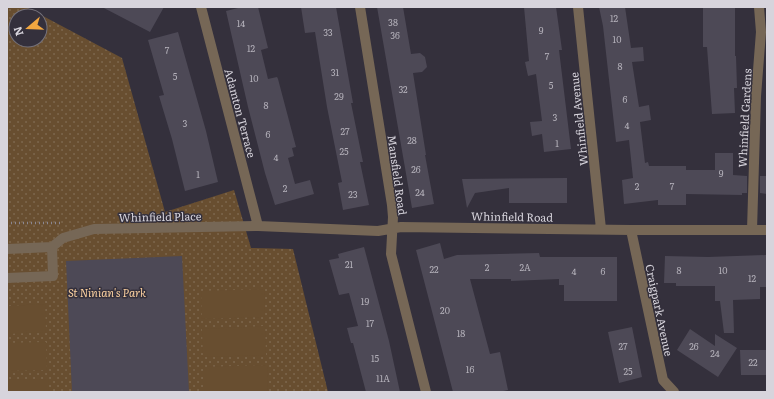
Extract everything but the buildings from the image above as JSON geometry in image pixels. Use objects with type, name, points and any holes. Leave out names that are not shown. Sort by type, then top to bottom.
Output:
[{"type":"street","name":"Adamton Terrace","points":[[201,7],[258,226]]},
{"type":"street","name":"Mansfield Road","points":[[360,7],[392,204],[393,217],[391,254],[426,392]]},
{"type":"street","name":"Whinfield Avenue","points":[[578,7],[602,229]]},
{"type":"street","name":"Whinfield Gardens","points":[[752,230],[756,96],[761,32],[759,7]]},
{"type":"street","name":"Whinfield Road","points":[[258,226],[378,231],[392,227],[767,230]]},
{"type":"street","name":"Whinfield Place","points":[[52,247],[63,238],[94,229],[258,226]]},
{"type":"street","name":"Craigpark Avenue","points":[[631,230],[663,380],[674,392]]},
{"type":"street","points":[[7,249],[52,247],[53,276],[7,278]]},
{"type":"path","points":[[7,223],[66,223]]},
{"type":"green space","name":"St Ninian's Park","points":[[7,7],[28,8],[8,8],[8,48],[48,48],[48,19],[122,58],[165,212],[234,190],[251,248],[293,249],[328,392],[7,392]]},
{"type":"green space","points":[[264,289],[265,317],[202,319],[201,291]]},
{"type":"green space","points":[[45,304],[46,332],[7,334],[7,306]]},
{"type":"green space","points":[[265,326],[266,355],[203,357],[202,329]]},
{"type":"green space","points":[[46,342],[47,370],[7,371],[7,343]]},
{"type":"green space","points":[[267,365],[268,392],[204,392],[204,367]]},
{"type":"green space","points":[[48,379],[49,392],[7,392],[7,380]]}]
